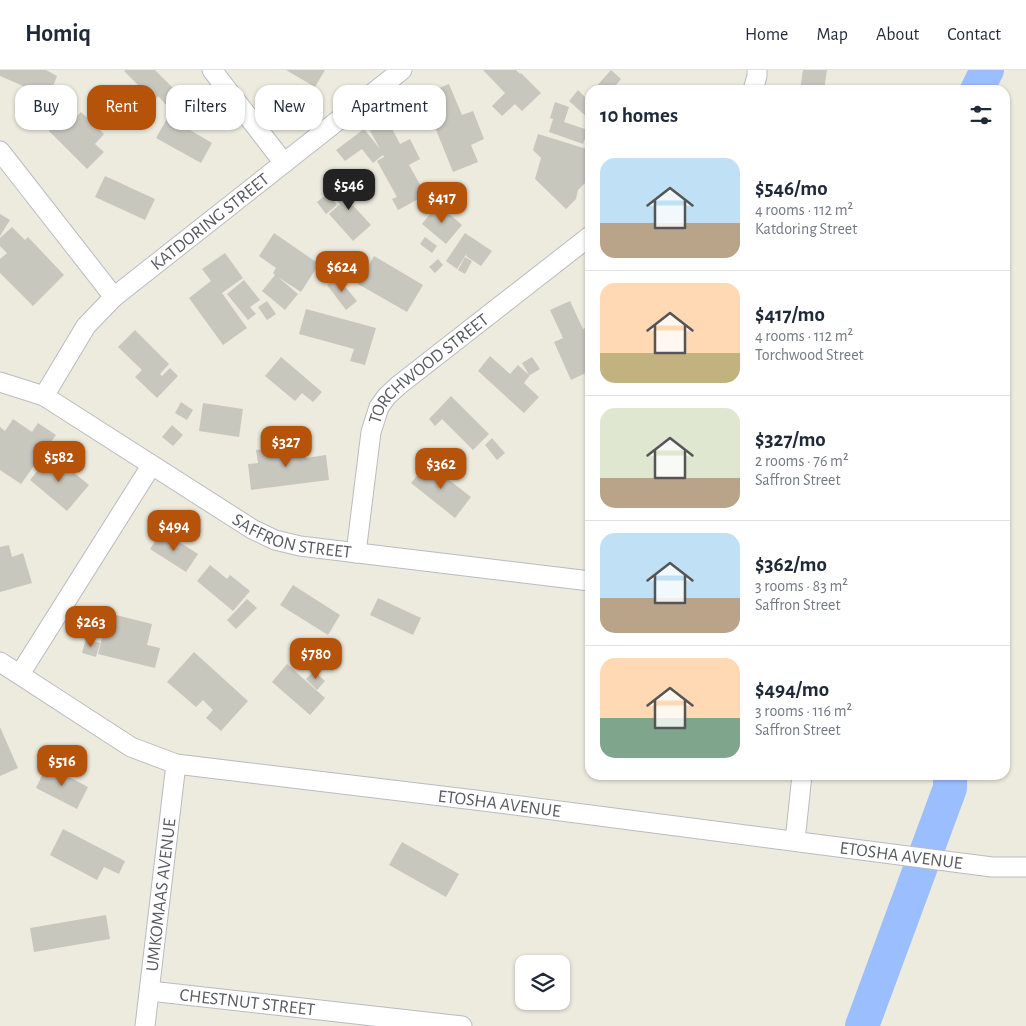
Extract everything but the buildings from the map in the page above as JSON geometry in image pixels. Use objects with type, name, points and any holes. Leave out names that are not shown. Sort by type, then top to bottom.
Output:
[{"type":"street","points":[[212,70],[284,163]]},
{"type":"street","name":"KATDORING STREET","points":[[44,396],[86,326],[114,297],[402,70]]},
{"type":"street","points":[[754,85],[757,76],[756,70]]},
{"type":"street","points":[[0,151],[114,297]]},
{"type":"street","name":"TORCHWOOD STREET","points":[[356,553],[372,426],[379,407],[387,396],[585,240]]},
{"type":"street","name":"SAFFRON STREET","points":[[0,382],[44,396],[252,529],[275,540],[300,546],[585,580]]},
{"type":"street","points":[[20,674],[151,466]]},
{"type":"street","name":"ETOSHA AVENUE","points":[[0,662],[131,747],[176,764],[992,867],[1026,867]]},
{"type":"street","name":"UMKOMAAS AVENUE","points":[[145,1026],[176,764]]},
{"type":"street","points":[[795,841],[801,780]]},
{"type":"street","name":"CHESTNUT STREET","points":[[150,991],[462,1026]]},
{"type":"waterway","points":[[980,85],[987,70]]},
{"type":"waterway","points":[[862,1026],[950,788],[950,780]]}]
